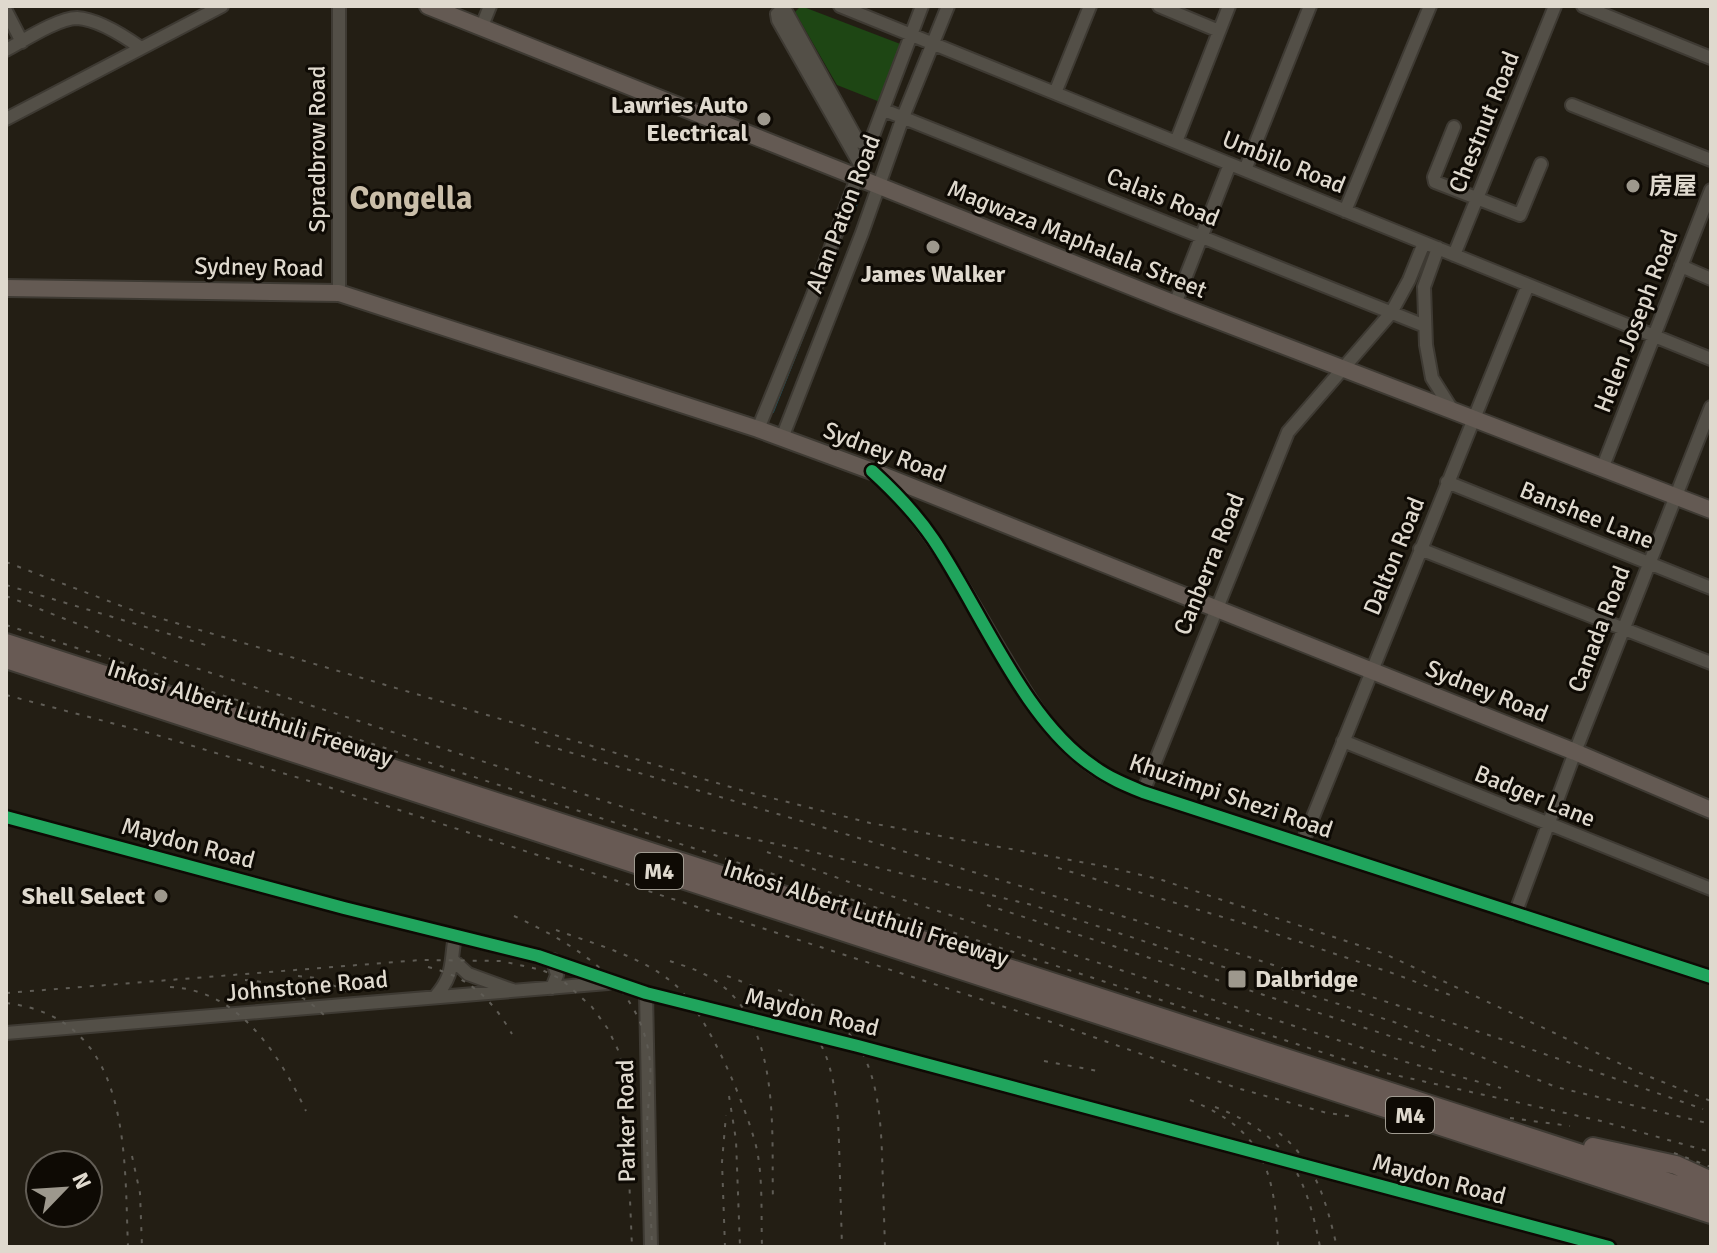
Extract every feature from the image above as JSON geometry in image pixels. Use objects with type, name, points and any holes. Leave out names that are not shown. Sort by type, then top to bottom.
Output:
[{"type":"highway","name":"Inkosi Albert Luthuli Freeway","points":[[6,643],[1711,1196]]},
{"type":"highway","name":"Inkosi Albert Luthuli Freeway","points":[[6,659],[1711,1214]]},
{"type":"highway","points":[[1543,1141],[1581,1144],[1676,1165],[1711,1181]]},
{"type":"highway","points":[[1508,1148],[1594,1185],[1711,1228]]},
{"type":"main road","name":"Magwaza Maphalala Street","points":[[428,6],[859,171],[879,186],[1175,304],[1711,510]]},
{"type":"main road","name":"Sydney Road","points":[[6,288],[339,293],[758,429],[872,471],[1575,752],[1711,810]]},
{"type":"street","points":[[6,119],[222,6]]},
{"type":"street","name":"Spradbrow Road","points":[[339,6],[339,293]]},
{"type":"street","points":[[482,26],[490,6]]},
{"type":"street","name":"Umbilo Road","points":[[840,6],[1655,337],[1710,355]]},
{"type":"street","name":"Alan Paton Road","points":[[758,429],[812,297],[922,6]]},
{"type":"street","name":"Alan Paton Road","points":[[782,438],[948,6]]},
{"type":"street","points":[[1055,93],[1090,6]]},
{"type":"street","points":[[1159,6],[1219,31]]},
{"type":"street","points":[[1176,142],[1229,6]]},
{"type":"street","points":[[1245,170],[1310,6]]},
{"type":"street","points":[[1345,211],[1430,6]]},
{"type":"street","name":"Chestnut Road","points":[[1454,255],[1555,6]]},
{"type":"street","points":[[1583,6],[1711,58]]},
{"type":"street","points":[[784,7],[777,18],[856,138],[860,142],[871,143]]},
{"type":"street","points":[[6,11],[22,42]]},
{"type":"street","points":[[6,50],[63,21],[76,18],[116,33],[141,48]]},
{"type":"street","points":[[822,85],[859,171]]},
{"type":"street","points":[[1572,105],[1711,160]]},
{"type":"street","name":"Calais Road","points":[[884,110],[1425,326]]},
{"type":"street","points":[[1454,127],[1433,180],[1477,199],[1520,215],[1541,164]]},
{"type":"street","points":[[1175,304],[1230,164]]},
{"type":"street","name":"Helen Joseph Road","points":[[1602,469],[1681,266],[1708,206],[1711,190]]},
{"type":"street","name":"Canberra Road","points":[[1143,792],[1288,432],[1391,313],[1424,243]]},
{"type":"street","points":[[1438,248],[1424,287],[1428,365],[1432,378],[1451,408]]},
{"type":"street","points":[[1681,266],[1711,279]]},
{"type":"street","name":"Dalton Road","points":[[1302,844],[1528,285]]},
{"type":"street","points":[[812,297],[832,306]]},
{"type":"street","name":"Canada Road","points":[[1515,914],[1575,752],[1711,407]]},
{"type":"street","name":"Khuzimpi Shezi Road","points":[[872,471],[904,501],[934,541],[1049,726],[1093,767],[1143,792],[1711,977]]},
{"type":"street","name":"Banshee Lane","points":[[1447,482],[1711,588]]},
{"type":"street","points":[[1420,549],[1711,663]]},
{"type":"street","name":"Badger Lane","points":[[1343,741],[1711,889]]},
{"type":"street","name":"Maydon Road","points":[[6,817],[553,960],[646,993],[858,1046],[1609,1247]]},
{"type":"street","points":[[435,997],[447,980],[454,961],[455,936]]},
{"type":"street","points":[[552,988],[557,975],[553,960]]},
{"type":"street","points":[[454,961],[468,974],[519,992]]},
{"type":"street","name":"Johnstone Road","points":[[6,1033],[611,983]]},
{"type":"street","name":"Parker Road","points":[[646,993],[651,1247]]},
{"type":"green space","points":[[801,6],[903,45],[880,102],[837,85],[795,12]]},
{"type":"waterway","points":[[852,215],[858,201]]},
{"type":"waterway","points":[[823,287],[827,276]]},
{"type":"waterway","points":[[773,412],[816,304]]},
{"type":"railway","points":[[6,562],[132,610],[744,791],[870,823],[1108,867],[1162,880],[1385,954],[1640,1073],[1711,1101]]},
{"type":"railway","points":[[6,585],[209,646]]},
{"type":"railway","points":[[6,596],[168,659],[663,820],[805,850],[1032,905],[1394,1022],[1556,1087],[1711,1124]]},
{"type":"railway","points":[[6,625],[1386,1073],[1601,1121],[1711,1152]]},
{"type":"railway","points":[[6,695],[153,734],[319,784],[1054,1023],[1237,1088],[1327,1113],[1349,1116]]},
{"type":"railway","points":[[535,742],[1135,920],[1507,1041],[1703,1109]]},
{"type":"railway","points":[[767,852],[857,885],[1406,1062],[1501,1088]]},
{"type":"railway","points":[[1058,868],[1246,924],[1450,995]]},
{"type":"railway","points":[[987,905],[1436,1051]]},
{"type":"railway","points":[[514,916],[583,955],[620,989],[634,1010],[650,1062],[647,1130],[652,1247]]},
{"type":"railway","points":[[556,930],[647,965],[673,983],[699,1014],[735,1085],[757,1150],[762,1247]]},
{"type":"railway","points":[[6,993],[421,960],[501,961],[542,970],[561,979],[592,1007],[608,1029],[619,1052],[625,1080],[632,1247]]},
{"type":"railway","points":[[670,961],[704,974],[730,992],[748,1016],[760,1044],[771,1107],[773,1202]]},
{"type":"railway","points":[[428,967],[456,977],[478,991],[512,1034]]},
{"type":"railway","points":[[298,976],[316,978],[351,993]]},
{"type":"railway","points":[[727,976],[783,1003],[802,1019],[827,1058],[837,1110],[842,1247]]},
{"type":"railway","points":[[245,980],[289,990],[325,1016]]},
{"type":"railway","points":[[170,987],[195,991],[217,1000],[254,1029],[283,1068],[306,1111]]},
{"type":"railway","points":[[778,990],[807,1002],[848,1032],[870,1072],[880,1124],[885,1247]]},
{"type":"railway","points":[[6,1003],[47,1014],[78,1034],[99,1061],[113,1095],[121,1132],[128,1247]]},
{"type":"railway","points":[[1044,1061],[1098,1071]]},
{"type":"railway","points":[[729,1096],[736,1140],[740,1247]]},
{"type":"railway","points":[[1190,1100],[1235,1125],[1261,1157],[1273,1197],[1278,1247]]},
{"type":"railway","points":[[1215,1107],[1259,1130],[1289,1160],[1308,1198],[1320,1247]]},
{"type":"railway","points":[[725,1247],[722,1162],[726,1115]]},
{"type":"railway","points":[[1510,1118],[1570,1126]]},
{"type":"railway","points":[[1279,1133],[1311,1171],[1324,1199],[1337,1247]]},
{"type":"railway","points":[[1674,1153],[1711,1167]]},
{"type":"railway","points":[[132,1156],[140,1193],[142,1247]]},
{"type":"cycle path","points":[[872,471],[905,504],[933,539],[1005,662],[1046,722],[1069,747],[1106,775],[1143,792],[1711,977]]},
{"type":"cycle path","points":[[6,817],[344,908],[538,956],[646,993],[858,1046],[1609,1247]]},
{"type":"place","name":"Lawries Auto Electrical","points":[[764,119]]},
{"type":"place","name":"房屋","points":[[1633,186]]},
{"type":"place","name":"James Walker","points":[[933,247]]},
{"type":"place","name":"Shell Select","points":[[161,896]]},
{"type":"place","name":"Dalbridge","points":[[1237,979]]},
{"type":"district","name":"Congella","points":[[411,198]]}]
